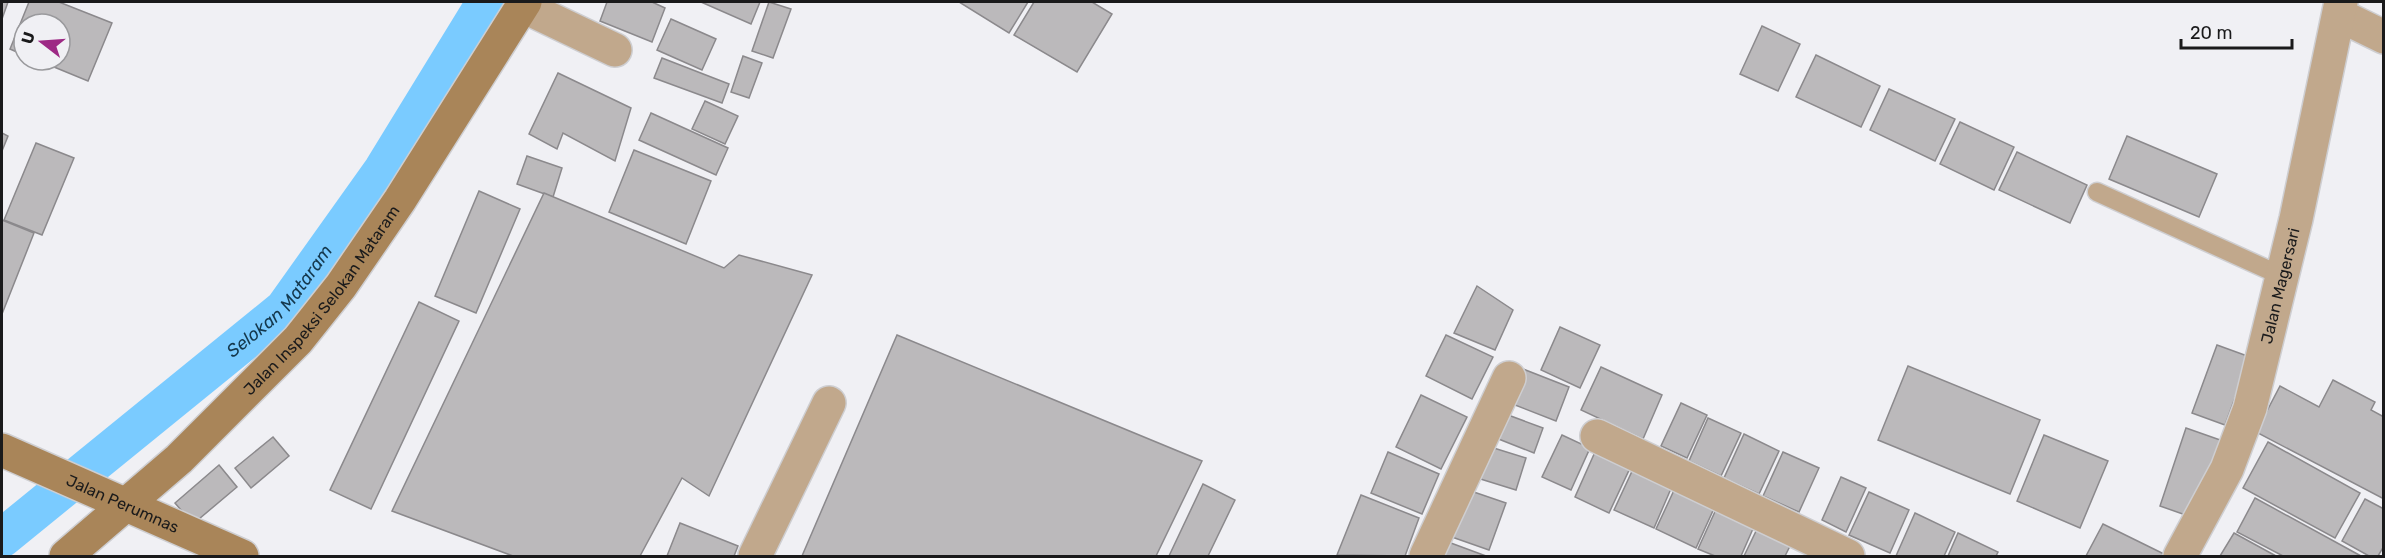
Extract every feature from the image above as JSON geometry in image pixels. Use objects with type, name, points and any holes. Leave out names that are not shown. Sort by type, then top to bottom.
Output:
[{"type":"main road","name":"Jalan Inspeksi Selokan Mataram","points":[[66,556],[179,459],[298,340],[341,286],[400,200],[524,4]]},
{"type":"main road","name":"Jalan Perumnas","points":[[7,453],[242,556]]},
{"type":"street","points":[[524,4],[615,50]]},
{"type":"street","points":[[2340,8],[2384,37]]},
{"type":"street","name":"Jalan Magersari","points":[[2180,556],[2227,469],[2250,408],[2282,276],[2340,8]]},
{"type":"street","points":[[1426,556],[1509,378]]},
{"type":"street","points":[[755,556],[829,403]]},
{"type":"street","points":[[1597,436],[1848,556]]},
{"type":"lane","points":[[2097,192],[2282,276]]},
{"type":"building","points":[[2,2],[8,2],[2,19]]},
{"type":"building","points":[[29,2],[59,2],[112,23],[88,81],[66,72],[72,72],[72,12],[25,12]]},
{"type":"building","points":[[607,2],[652,2],[665,8],[652,42],[600,21]]},
{"type":"building","points":[[701,2],[760,2],[751,24]]},
{"type":"building","points":[[769,2],[791,9],[773,58],[752,51]]},
{"type":"building","points":[[959,2],[1028,2],[1009,33]]},
{"type":"building","points":[[1034,2],[1092,2],[1112,14],[1077,72],[1014,35]]},
{"type":"building","points":[[671,19],[716,39],[702,70],[657,50]]},
{"type":"building","points":[[1762,26],[1800,44],[1778,91],[1740,74]]},
{"type":"building","points":[[1816,55],[1880,86],[1861,127],[1796,97]]},
{"type":"building","points":[[743,56],[762,63],[749,98],[731,92]]},
{"type":"building","points":[[662,58],[729,84],[722,103],[654,78]]},
{"type":"building","points":[[558,73],[631,108],[615,161],[563,133],[557,149],[529,134]]},
{"type":"building","points":[[1889,89],[1955,119],[1935,161],[1870,130]]},
{"type":"building","points":[[705,101],[738,116],[725,144],[692,129]]},
{"type":"building","points":[[651,113],[728,148],[716,175],[639,140]]},
{"type":"building","points":[[1960,122],[2014,147],[1994,190],[1940,164]]},
{"type":"building","points":[[2,133],[8,136],[2,151]]},
{"type":"building","points":[[2127,136],[2217,174],[2199,217],[2109,179]]},
{"type":"building","points":[[36,143],[74,158],[42,235],[4,220]]},
{"type":"building","points":[[634,150],[711,181],[686,244],[609,212]]},
{"type":"building","points":[[2017,152],[2087,185],[2070,223],[1999,190]]},
{"type":"building","points":[[527,156],[562,168],[553,197],[517,184]]},
{"type":"building","points":[[479,191],[520,209],[476,313],[435,296]]},
{"type":"building","points":[[544,193],[724,268],[739,255],[812,275],[709,496],[682,478],[640,556],[513,556],[392,511]]},
{"type":"building","points":[[2,220],[34,233],[2,314]]},
{"type":"building","points":[[1477,286],[1513,310],[1495,350],[1454,333]]},
{"type":"building","points":[[419,302],[459,321],[371,509],[330,490]]},
{"type":"building","points":[[1560,327],[1600,345],[1580,388],[1541,370]]},
{"type":"building","points":[[897,335],[1202,461],[1156,556],[802,556]]},
{"type":"building","points":[[1446,335],[1493,357],[1472,399],[1426,376]]},
{"type":"building","points":[[2217,345],[2250,357],[2225,425],[2192,413]]},
{"type":"building","points":[[1908,366],[2040,420],[2010,494],[1878,440]]},
{"type":"building","points":[[1601,367],[1662,395],[1643,439],[1581,410]]},
{"type":"building","points":[[1523,369],[1569,387],[1556,421],[1510,403]]},
{"type":"building","points":[[2333,380],[2375,402],[2371,410],[2384,417],[2384,499],[2256,432],[2280,386],[2319,407]]},
{"type":"building","points":[[1421,395],[1467,417],[1441,469],[1396,447]]},
{"type":"building","points":[[1681,403],[1707,415],[1687,458],[1661,446]]},
{"type":"building","points":[[1500,412],[1543,428],[1534,453],[1491,436]]},
{"type":"building","points":[[1708,418],[1741,433],[1721,476],[1689,461]]},
{"type":"building","points":[[2186,428],[2223,441],[2197,519],[2160,506]]},
{"type":"building","points":[[1744,434],[1779,451],[1759,494],[1724,478]]},
{"type":"building","points":[[1562,435],[1590,448],[1571,490],[1542,477]]},
{"type":"building","points":[[2044,435],[2108,461],[2080,528],[2017,501]]},
{"type":"building","points":[[273,437],[289,456],[251,488],[235,468]]},
{"type":"building","points":[[2268,442],[2360,493],[2335,538],[2243,488]]},
{"type":"building","points":[[1484,445],[1526,458],[1516,490],[1474,477]]},
{"type":"building","points":[[1388,452],[1439,474],[1422,514],[1371,493]]},
{"type":"building","points":[[1595,452],[1630,468],[1609,513],[1575,497]]},
{"type":"building","points":[[1783,452],[1819,468],[1799,512],[1763,496]]},
{"type":"building","points":[[219,465],[237,487],[193,524],[175,503]]},
{"type":"building","points":[[1634,467],[1673,484],[1654,528],[1614,510]]},
{"type":"building","points":[[1841,477],[1866,488],[1846,532],[1822,520]]},
{"type":"building","points":[[1203,484],[1235,500],[1208,556],[1169,556]]},
{"type":"building","points":[[1676,486],[1716,504],[1696,548],[1656,529]]},
{"type":"building","points":[[1465,489],[1506,503],[1489,550],[1449,536]]},
{"type":"building","points":[[1869,492],[1909,510],[1890,553],[1849,535]]},
{"type":"building","points":[[1361,495],[1419,518],[1405,556],[1337,555]]},
{"type":"building","points":[[2255,498],[2361,556],[2283,556],[2237,532]]},
{"type":"building","points":[[2365,499],[2384,509],[2384,546],[2378,556],[2369,556],[2342,541]]},
{"type":"building","points":[[1718,505],[1756,522],[1741,556],[1715,556],[1698,549]]},
{"type":"building","points":[[1915,513],[1955,532],[1944,556],[1896,556]]},
{"type":"building","points":[[680,523],[738,546],[734,556],[667,556]]},
{"type":"building","points":[[2103,524],[2168,556],[2086,556]]},
{"type":"building","points":[[1759,525],[1793,540],[1785,556],[1744,556]]},
{"type":"building","points":[[1958,533],[1998,552],[1996,556],[1948,556]]},
{"type":"building","points":[[2234,533],[2276,556],[2220,556]]},
{"type":"building","points":[[1440,539],[1486,556],[1434,556]]},
{"type":"waterway","name":"Selokan Mataram","points":[[2,538],[284,309],[383,170],[486,2]]}]
